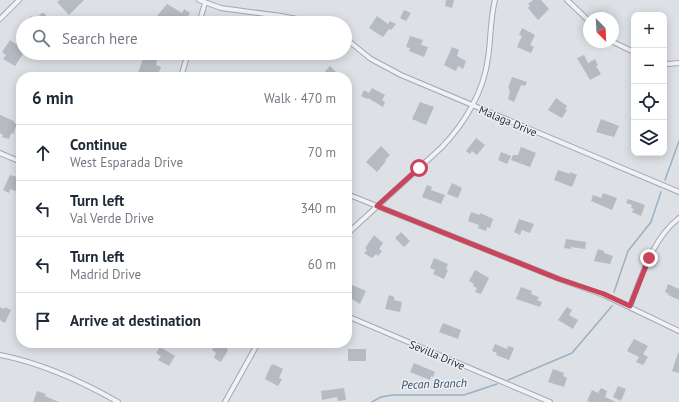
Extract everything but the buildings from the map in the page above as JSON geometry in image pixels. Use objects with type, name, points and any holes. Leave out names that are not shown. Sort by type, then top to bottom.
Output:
[{"type":"street","points":[[0,19],[19,0]]},
{"type":"street","points":[[199,0],[221,8],[281,16]]},
{"type":"street","points":[[352,229],[448,142],[458,129],[472,106],[486,70],[495,0]]},
{"type":"street","points":[[567,0],[583,15]]},
{"type":"street","points":[[201,16],[205,3]]},
{"type":"street","name":"Malaga Drive","points":[[352,44],[378,64],[418,83],[679,192]]},
{"type":"street","points":[[619,45],[631,51]]},
{"type":"street","points":[[182,72],[186,60]]},
{"type":"street","points":[[667,64],[679,62]]},
{"type":"street","points":[[0,153],[16,160]]},
{"type":"street","points":[[352,196],[559,279],[604,294],[679,331]]},
{"type":"street","points":[[630,306],[649,258],[663,233],[679,218]]},
{"type":"street","name":"Sevilla Drive","points":[[352,318],[550,402]]},
{"type":"street","points":[[225,402],[255,348]]},
{"type":"street","points":[[0,355],[34,364],[70,378],[118,402]]},
{"type":"waterway","name":"Pecan Branch","points":[[665,180],[679,141]]},
{"type":"waterway","name":"Pecan Branch","points":[[614,292],[628,251],[651,222],[661,192]]},
{"type":"waterway","name":"Pecan Branch","points":[[508,380],[572,353],[612,306]]},
{"type":"waterway","name":"Pecan Branch","points":[[372,402],[381,397],[393,395],[464,395],[497,384]]},
{"type":"route","points":[[419,168],[377,206],[559,279],[604,294],[630,306],[649,258]]}]
